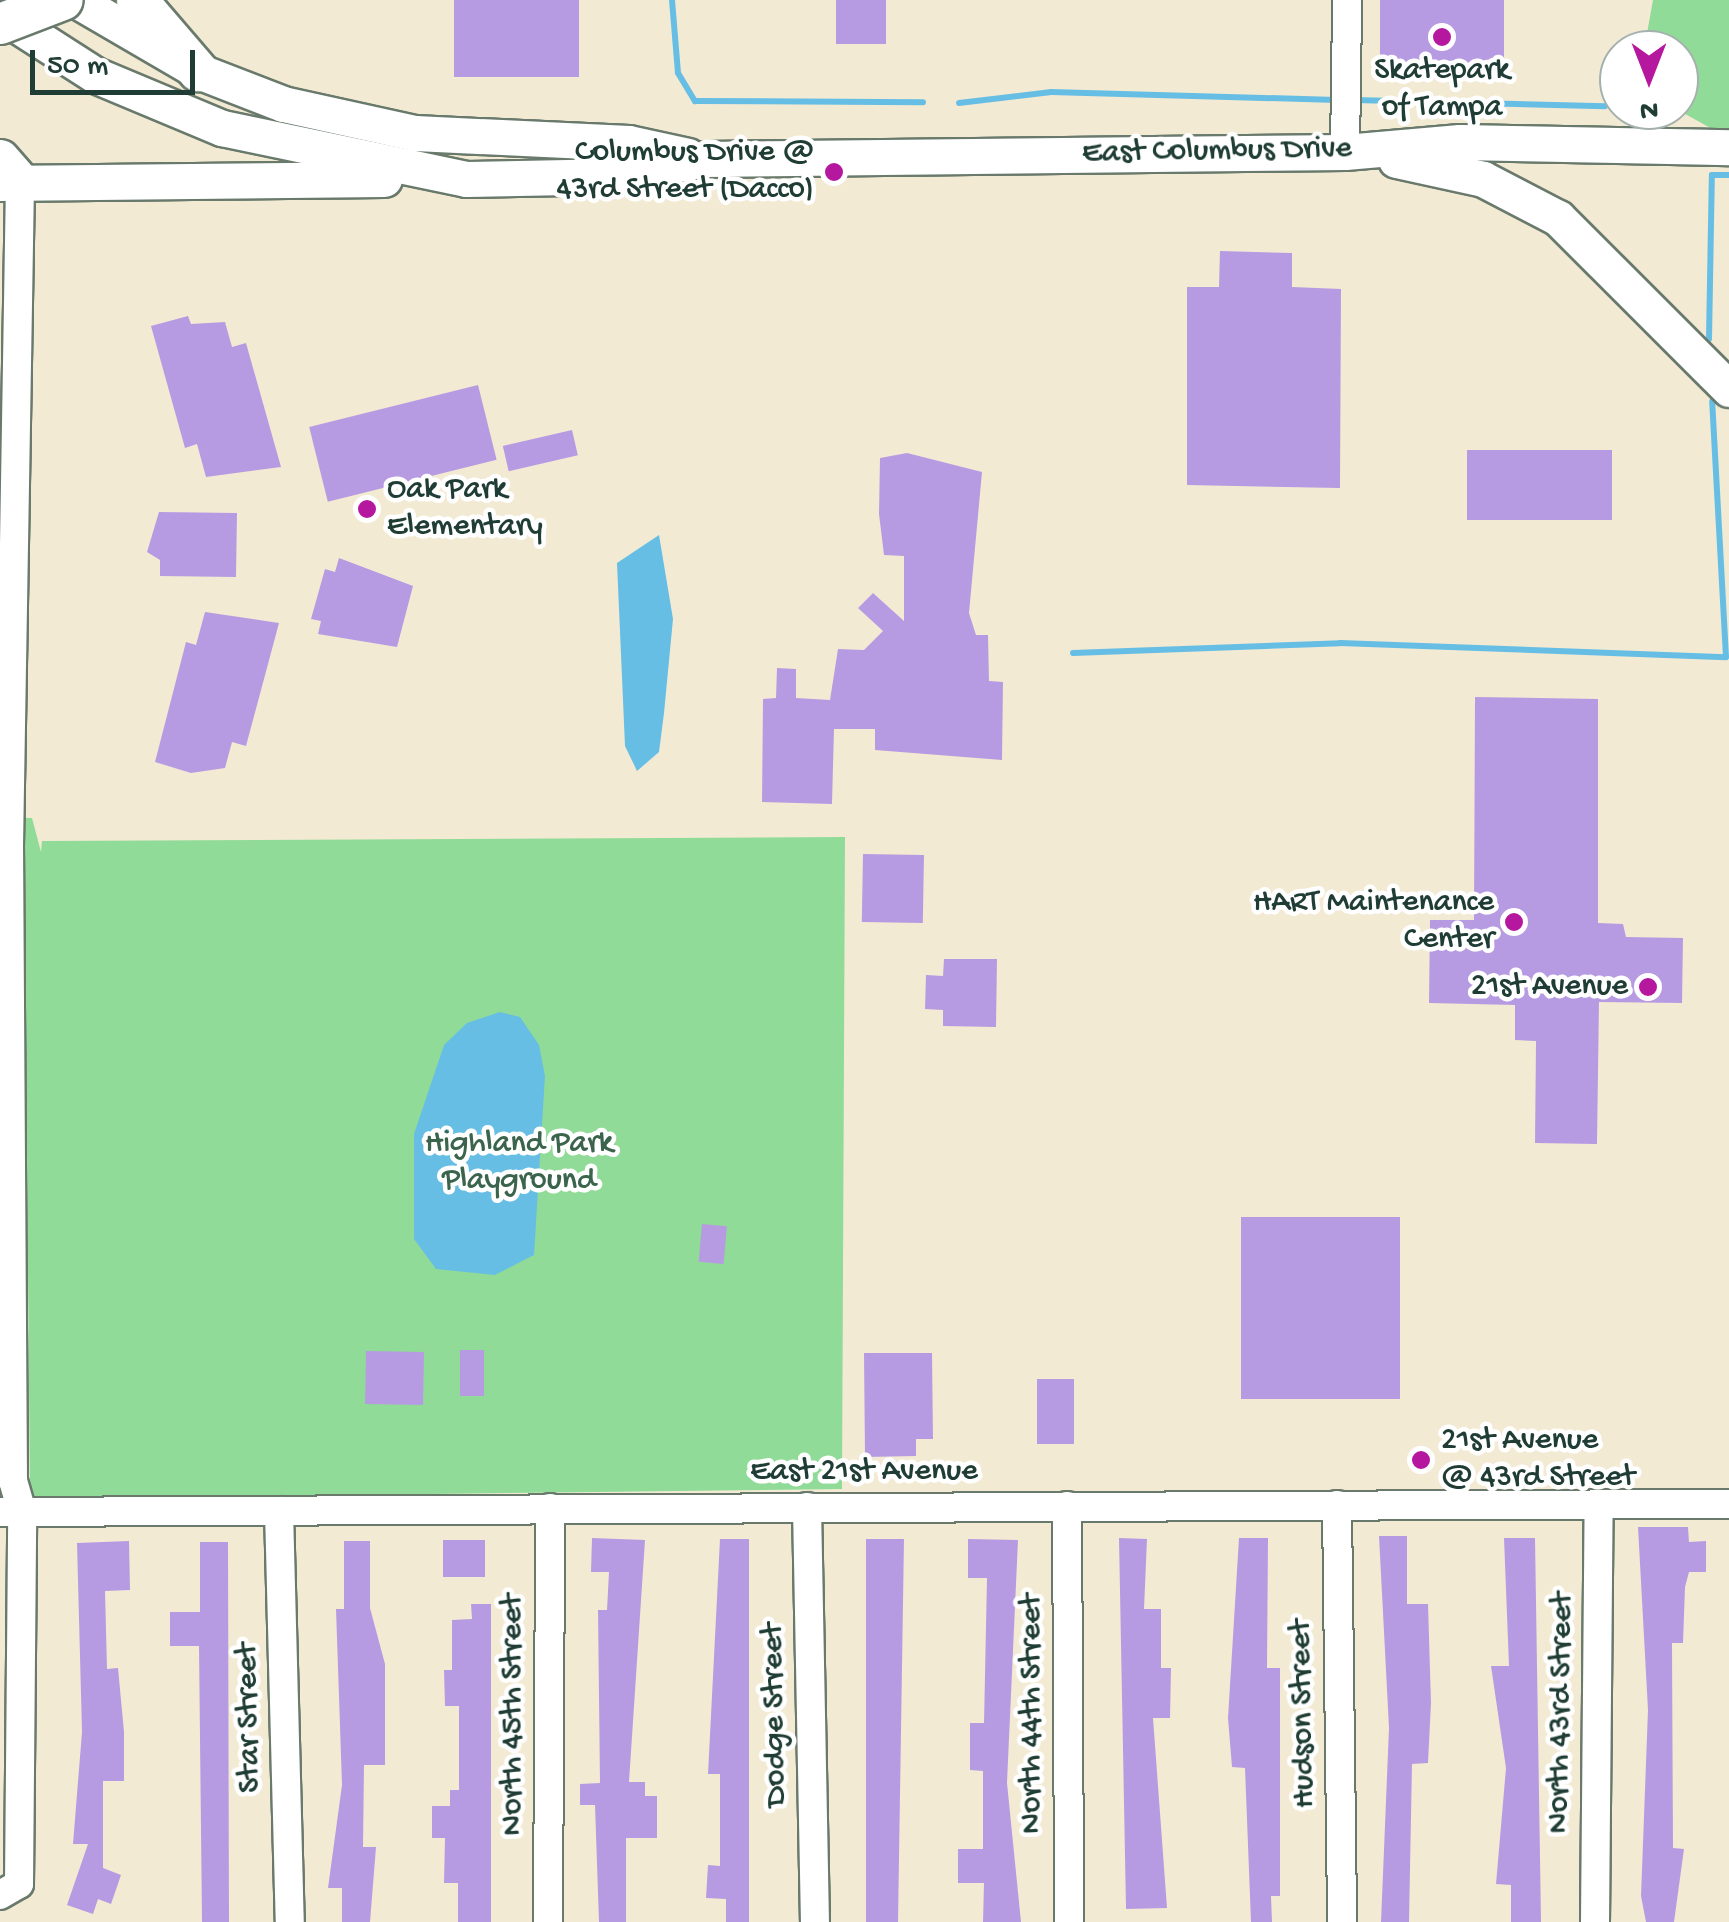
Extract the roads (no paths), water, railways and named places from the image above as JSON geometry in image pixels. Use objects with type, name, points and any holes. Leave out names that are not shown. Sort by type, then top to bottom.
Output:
[{"type":"highway","points":[[0,24],[63,0]]},
{"type":"highway","points":[[137,0],[198,71]]},
{"type":"main road","name":"East Columbus Drive","points":[[76,0],[198,71],[283,104],[415,133],[629,143],[704,159]]},
{"type":"main road","name":"East Columbus Drive","points":[[0,14],[95,75],[222,128],[466,178],[618,176],[704,159],[1346,152],[1560,145],[1729,146]]},
{"type":"main road","points":[[1531,200],[1560,145]]},
{"type":"main road","points":[[1346,152],[1439,167],[1531,200],[1601,255],[1729,389]]},
{"type":"main road","points":[[7,175],[466,178]]},
{"type":"street","points":[[1346,152],[1347,0]]},
{"type":"street","points":[[7,175],[6,824],[13,1481],[9,1890]]},
{"type":"street","name":"North 43rd Street","points":[[1595,1922],[1599,1504]]},
{"type":"street","name":"East 21st Avenue","points":[[11,1512],[1729,1504]]},
{"type":"street","name":"Hudson Street","points":[[1337,1505],[1342,1922]]},
{"type":"street","name":"North 44th Street","points":[[1067,1506],[1070,1922]]},
{"type":"street","name":"Dodge Street","points":[[807,1507],[815,1922]]},
{"type":"street","name":"North 45th Street","points":[[548,1922],[550,1508]]},
{"type":"street","name":"Star Street","points":[[279,1511],[290,1922]]},
{"type":"water","points":[[659,535],[673,619],[659,752],[637,771],[625,746],[617,563]]},
{"type":"water","points":[[500,1012],[520,1017],[539,1045],[545,1076],[534,1255],[495,1275],[436,1269],[414,1239],[414,1134],[444,1045],[467,1023]]},
{"type":"waterway","points":[[672,0],[678,73],[695,101],[923,102]]},
{"type":"waterway","points":[[959,103],[1051,92],[1337,100]]},
{"type":"waterway","points":[[1354,100],[1599,106]]},
{"type":"waterway","points":[[1709,339],[1712,175],[1729,175]]},
{"type":"waterway","points":[[1073,653],[1340,643],[1726,657],[1712,401]]},
{"type":"place","name":"Skatepark of Tampa","points":[[1442,37]]},
{"type":"place","name":"Columbus Drive @ 43rd Street (Dacco)","points":[[834,172]]},
{"type":"place","name":"Oak Park Elementary","points":[[367,509]]},
{"type":"place","name":"HART Maintenance Center","points":[[1514,922]]},
{"type":"place","name":"21st Avenue","points":[[1648,987]]},
{"type":"place","name":"21st Avenue @ 43rd Street","points":[[1421,1460]]},
{"type":"park label","name":"Highland Park Playground","points":[[519,1164]]}]
